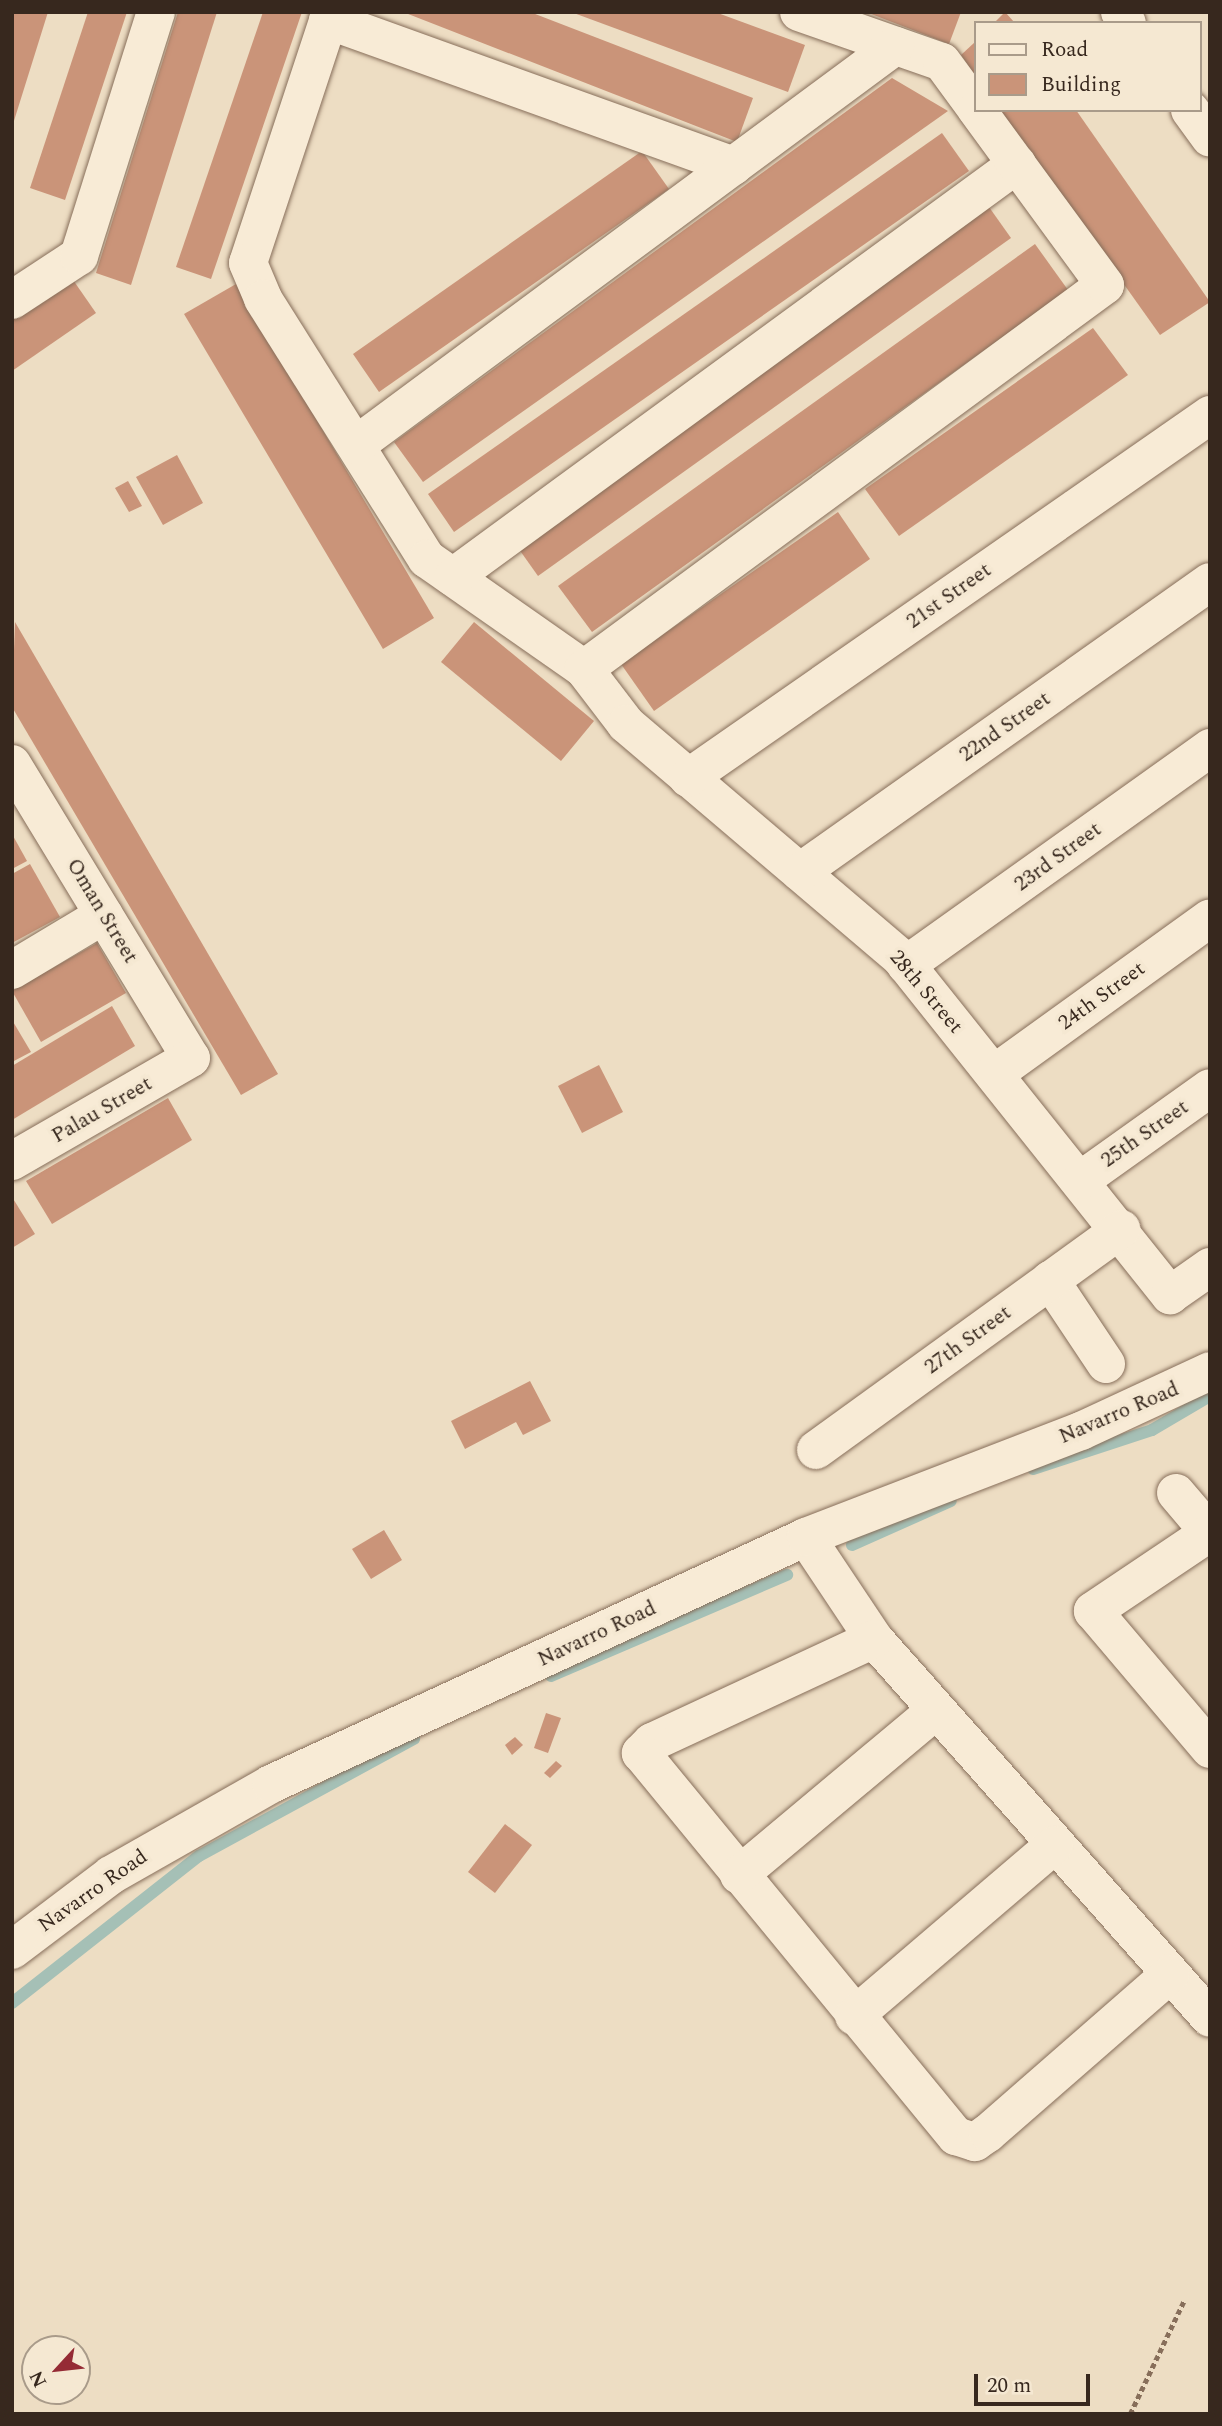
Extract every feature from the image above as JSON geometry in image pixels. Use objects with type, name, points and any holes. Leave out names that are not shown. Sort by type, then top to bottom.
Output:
[{"type":"street","points":[[12,300],[79,256],[156,12]]},
{"type":"street","points":[[799,12],[942,62],[974,106]]},
{"type":"street","points":[[329,16],[734,166]]},
{"type":"street","name":"28th Street","points":[[329,16],[248,263],[263,299],[427,559],[584,668],[625,724],[906,965],[1121,1229],[1170,1295],[1210,1267]]},
{"type":"street","points":[[356,445],[895,46]]},
{"type":"street","points":[[584,668],[1105,285],[978,112]]},
{"type":"street","points":[[1191,112],[1210,138]]},
{"type":"street","points":[[453,577],[1017,164]]},
{"type":"street","name":"21st Street","points":[[688,778],[1210,415]]},
{"type":"street","name":"22nd Street","points":[[800,872],[1210,582]]},
{"type":"street","name":"23rd Street","points":[[906,965],[1210,748]]},
{"type":"street","name":"Oman Street","points":[[15,774],[191,1058]]},
{"type":"street","points":[[12,970],[104,915]]},
{"type":"street","name":"24th Street","points":[[994,1074],[1210,918]]},
{"type":"street","name":"Palau Street","points":[[12,1161],[191,1058]]},
{"type":"street","name":"25th Street","points":[[1081,1180],[1210,1088]]},
{"type":"street","name":"27th Street","points":[[816,1450],[1121,1229]]},
{"type":"street","points":[[1050,1280],[1106,1364]]},
{"type":"street","name":"Navarro Road","points":[[12,1950],[111,1875],[271,1784],[806,1537],[1081,1431],[1210,1371]]},
{"type":"street","points":[[1176,1493],[1209,1533],[1093,1611],[1210,1749]]},
{"type":"street","points":[[806,1537],[874,1639],[935,1711],[1210,2018]]},
{"type":"street","points":[[874,1639],[644,1746],[648,1765],[854,2016],[957,2136],[975,2142],[1170,1974]]},
{"type":"street","points":[[739,1875],[935,1711]]},
{"type":"street","points":[[854,2016],[1054,1845]]},
{"type":"path","points":[[1130,2414],[1184,2301]]},
{"type":"building","points":[[12,12],[48,12],[13,124],[12,124]]},
{"type":"building","points":[[88,12],[127,12],[65,200],[30,188]]},
{"type":"building","points":[[178,12],[217,12],[131,285],[96,273]]},
{"type":"building","points":[[263,12],[302,12],[211,279],[176,267]]},
{"type":"building","points":[[403,12],[530,12],[753,98],[737,142]]},
{"type":"building","points":[[571,12],[715,12],[805,45],[788,92]]},
{"type":"building","points":[[866,12],[961,12],[949,44]]},
{"type":"building","points":[[1005,12],[1013,21],[996,21]]},
{"type":"building","points":[[974,43],[974,74],[961,55]]},
{"type":"building","points":[[892,78],[948,111],[423,482],[394,442]]},
{"type":"building","points":[[1001,112],[1077,112],[1210,302],[1160,335]]},
{"type":"building","points":[[942,133],[969,171],[454,532],[428,494]]},
{"type":"building","points":[[642,151],[669,189],[379,392],[353,354]]},
{"type":"building","points":[[989,207],[1011,238],[538,576],[516,545]]},
{"type":"building","points":[[1035,244],[1068,290],[592,632],[558,586]]},
{"type":"building","points":[[71,277],[96,313],[12,371],[12,318]]},
{"type":"building","points":[[236,284],[434,618],[383,649],[184,314]]},
{"type":"building","points":[[1093,328],[1128,375],[899,536],[865,489]]},
{"type":"building","points":[[177,455],[203,503],[163,525],[136,477]]},
{"type":"building","points":[[128,481],[142,506],[129,512],[115,488]]},
{"type":"building","points":[[838,512],[870,559],[654,711],[621,664]]},
{"type":"building","points":[[15,622],[278,1074],[241,1095],[12,707]]},
{"type":"building","points":[[474,622],[594,721],[561,761],[441,662]]},
{"type":"building","points":[[12,834],[27,861],[12,869]]},
{"type":"building","points":[[30,864],[60,917],[12,943],[12,874]]},
{"type":"building","points":[[97,943],[126,993],[41,1042],[12,991]]},
{"type":"building","points":[[112,1006],[135,1046],[12,1120],[12,1066]]},
{"type":"building","points":[[12,1020],[31,1052],[12,1062]]},
{"type":"building","points":[[599,1065],[623,1112],[582,1133],[558,1086]]},
{"type":"building","points":[[168,1098],[192,1140],[52,1224],[26,1181]]},
{"type":"building","points":[[12,1197],[35,1234],[12,1248]]},
{"type":"building","points":[[530,1381],[551,1421],[523,1435],[516,1422],[465,1449],[451,1421]]},
{"type":"building","points":[[384,1530],[402,1560],[371,1579],[352,1549]]},
{"type":"building","points":[[546,1713],[561,1718],[548,1753],[534,1748]]},
{"type":"building","points":[[515,1737],[523,1745],[512,1755],[505,1745]]},
{"type":"building","points":[[556,1761],[562,1766],[550,1778],[544,1773]]},
{"type":"building","points":[[505,1824],[532,1845],[495,1893],[468,1872]]},
{"type":"waterway","points":[[1033,1469],[1152,1430],[1210,1396]]},
{"type":"waterway","points":[[852,1545],[951,1501]]},
{"type":"waterway","points":[[551,1676],[787,1575]]},
{"type":"waterway","points":[[12,2003],[199,1856],[414,1739]]}]
